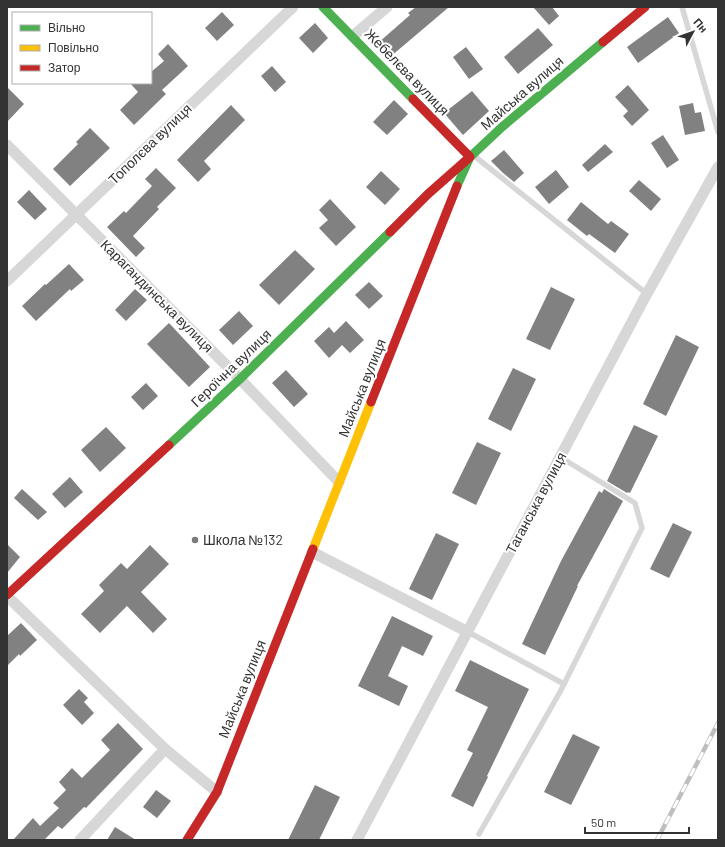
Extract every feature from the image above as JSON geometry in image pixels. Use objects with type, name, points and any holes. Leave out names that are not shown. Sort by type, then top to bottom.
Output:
[{"type":"street","name":"Тополєва вулиця","points":[[7,281],[293,7]]},
{"type":"street","name":"Жебелєва вулиця","points":[[323,7],[472,156]]},
{"type":"street","points":[[353,36],[387,7]]},
{"type":"street","name":"Майська вулиця","points":[[187,840],[217,792],[449,206],[472,156],[502,127],[645,7]]},
{"type":"street","name":"Карагандинська вулиця","points":[[7,146],[240,379],[339,482]]},
{"type":"street","name":"Героїчна вулиця","points":[[7,595],[240,379],[428,194],[472,156]]},
{"type":"street","name":"Таганська вулиця","points":[[357,840],[647,294],[718,168]]},
{"type":"street","points":[[312,552],[468,632]]},
{"type":"street","points":[[7,595],[165,749],[217,792]]},
{"type":"street","points":[[80,840],[165,749]]},
{"type":"lane","points":[[682,7],[718,132]]},
{"type":"lane","points":[[472,156],[647,294]]},
{"type":"lane","points":[[479,834],[564,684],[642,528],[635,503],[560,457]]},
{"type":"lane","points":[[468,632],[564,684]]},
{"type":"building","points":[[416,7],[449,7],[390,57],[378,43],[410,15],[408,13]]},
{"type":"building","points":[[533,7],[552,7],[559,16],[549,25]]},
{"type":"building","points":[[222,12],[234,25],[217,41],[205,28]]},
{"type":"building","points":[[668,17],[679,33],[638,63],[627,47]]},
{"type":"building","points":[[315,23],[328,38],[313,53],[299,38]]},
{"type":"building","points":[[538,28],[553,45],[518,74],[504,57]]},
{"type":"building","points":[[168,44],[188,66],[162,90],[166,94],[134,125],[120,110],[138,92],[131,84],[152,84],[152,71],[164,61],[158,54]]},
{"type":"building","points":[[466,47],[483,69],[469,79],[453,57]]},
{"type":"building","points":[[272,66],[286,82],[275,92],[261,76]]},
{"type":"building","points":[[628,85],[649,110],[632,126],[623,116],[628,111],[615,97]]},
{"type":"building","points":[[7,87],[24,104],[7,122]]},
{"type":"building","points":[[472,91],[489,111],[463,135],[444,113]]},
{"type":"building","points":[[394,100],[408,114],[387,135],[373,122]]},
{"type":"building","points":[[693,103],[695,113],[701,112],[705,131],[685,135],[679,106]]},
{"type":"building","points":[[231,105],[245,120],[204,161],[211,169],[198,182],[177,160]]},
{"type":"building","points":[[90,128],[110,148],[70,186],[53,169],[78,144],[76,142]]},
{"type":"building","points":[[663,135],[679,160],[667,168],[651,143]]},
{"type":"building","points":[[605,144],[613,152],[588,172],[582,165]]},
{"type":"building","points":[[504,150],[524,173],[514,182],[491,161]]},
{"type":"building","points":[[156,168],[176,188],[157,207],[159,209],[133,236],[145,248],[136,257],[107,227],[124,211],[126,213],[152,186],[145,179]]},
{"type":"building","points":[[556,170],[569,187],[549,204],[535,187]]},
{"type":"building","points":[[381,171],[400,189],[385,205],[366,187]]},
{"type":"building","points":[[639,180],[661,199],[651,211],[629,191]]},
{"type":"building","points":[[29,190],[47,209],[35,220],[17,202]]},
{"type":"building","points":[[330,199],[356,227],[336,246],[319,228],[328,220],[319,210]]},
{"type":"building","points":[[581,202],[608,224],[611,221],[629,234],[615,253],[589,234],[587,236],[567,220]]},
{"type":"building","points":[[295,250],[315,269],[279,305],[259,285]]},
{"type":"building","points":[[69,264],[84,280],[71,291],[70,289],[36,321],[22,306]]},
{"type":"building","points":[[369,282],[383,296],[369,309],[355,295]]},
{"type":"building","points":[[551,287],[575,299],[550,350],[526,339]]},
{"type":"building","points":[[135,289],[147,300],[126,321],[115,310]]},
{"type":"building","points":[[239,311],[253,326],[233,345],[219,330]]},
{"type":"building","points":[[346,321],[364,340],[350,353],[342,345],[329,358],[314,341],[329,327],[334,333]]},
{"type":"building","points":[[169,323],[210,367],[189,387],[147,344]]},
{"type":"building","points":[[676,335],[699,347],[666,416],[643,404]]},
{"type":"building","points":[[513,368],[536,379],[511,431],[488,419]]},
{"type":"building","points":[[286,370],[308,394],[294,407],[272,383]]},
{"type":"building","points":[[146,383],[158,396],[143,410],[131,397]]},
{"type":"building","points":[[634,425],[658,436],[630,493],[627,493],[607,481]]},
{"type":"building","points":[[106,427],[126,448],[100,472],[81,450]]},
{"type":"building","points":[[477,442],[501,453],[476,505],[452,493]]},
{"type":"building","points":[[70,477],[83,492],[65,508],[52,494]]},
{"type":"building","points":[[22,489],[47,512],[38,520],[14,498]]},
{"type":"building","points":[[604,489],[623,501],[577,586],[545,655],[522,644],[561,561],[599,491],[602,493]]},
{"type":"building","points":[[673,523],[692,532],[669,578],[650,569]]},
{"type":"building","points":[[436,533],[459,544],[432,600],[409,589]]},
{"type":"building","points":[[7,544],[20,557],[7,573]]},
{"type":"building","points":[[150,545],[169,564],[141,592],[167,619],[153,633],[127,606],[100,633],[81,614],[104,591],[99,585],[121,563],[127,569]]},
{"type":"building","points":[[392,616],[433,636],[423,656],[402,646],[388,676],[408,686],[399,706],[358,686]]},
{"type":"building","points":[[21,623],[37,640],[20,656],[19,654],[7,666],[7,636]]},
{"type":"building","points":[[470,660],[529,689],[473,807],[451,796],[473,753],[467,750],[488,707],[455,691]]},
{"type":"building","points":[[79,689],[88,698],[84,702],[94,713],[82,725],[63,705]]},
{"type":"building","points":[[118,723],[143,749],[86,808],[84,807],[62,829],[58,826],[44,840],[13,840],[33,818],[40,826],[59,808],[53,803],[66,790],[59,782],[72,768],[82,778],[110,750],[101,740]]},
{"type":"building","points":[[573,734],[600,747],[571,805],[544,792]]},
{"type":"building","points":[[315,785],[340,797],[319,840],[288,840]]},
{"type":"building","points":[[156,790],[171,801],[157,818],[143,807]]},
{"type":"building","points":[[115,827],[136,840],[107,840]]},
{"type":"railway","points":[[657,840],[718,723]]},
{"type":"traffic: fast","points":[[323,7],[413,99]]},
{"type":"traffic: fast","points":[[457,186],[470,157],[502,127],[603,42]]},
{"type":"traffic: fast","points":[[169,445],[240,379],[390,232]]},
{"type":"traffic: slow","points":[[313,549],[371,402]]},
{"type":"traffic: jam","points":[[603,42],[645,7]]},
{"type":"traffic: jam","points":[[390,232],[428,194],[470,157],[413,99]]},
{"type":"traffic: jam","points":[[371,402],[457,186]]},
{"type":"traffic: jam","points":[[7,595],[169,445]]},
{"type":"traffic: jam","points":[[187,840],[217,792],[313,549]]},
{"type":"place","name":"Школа №132","points":[[195,540]]}]
